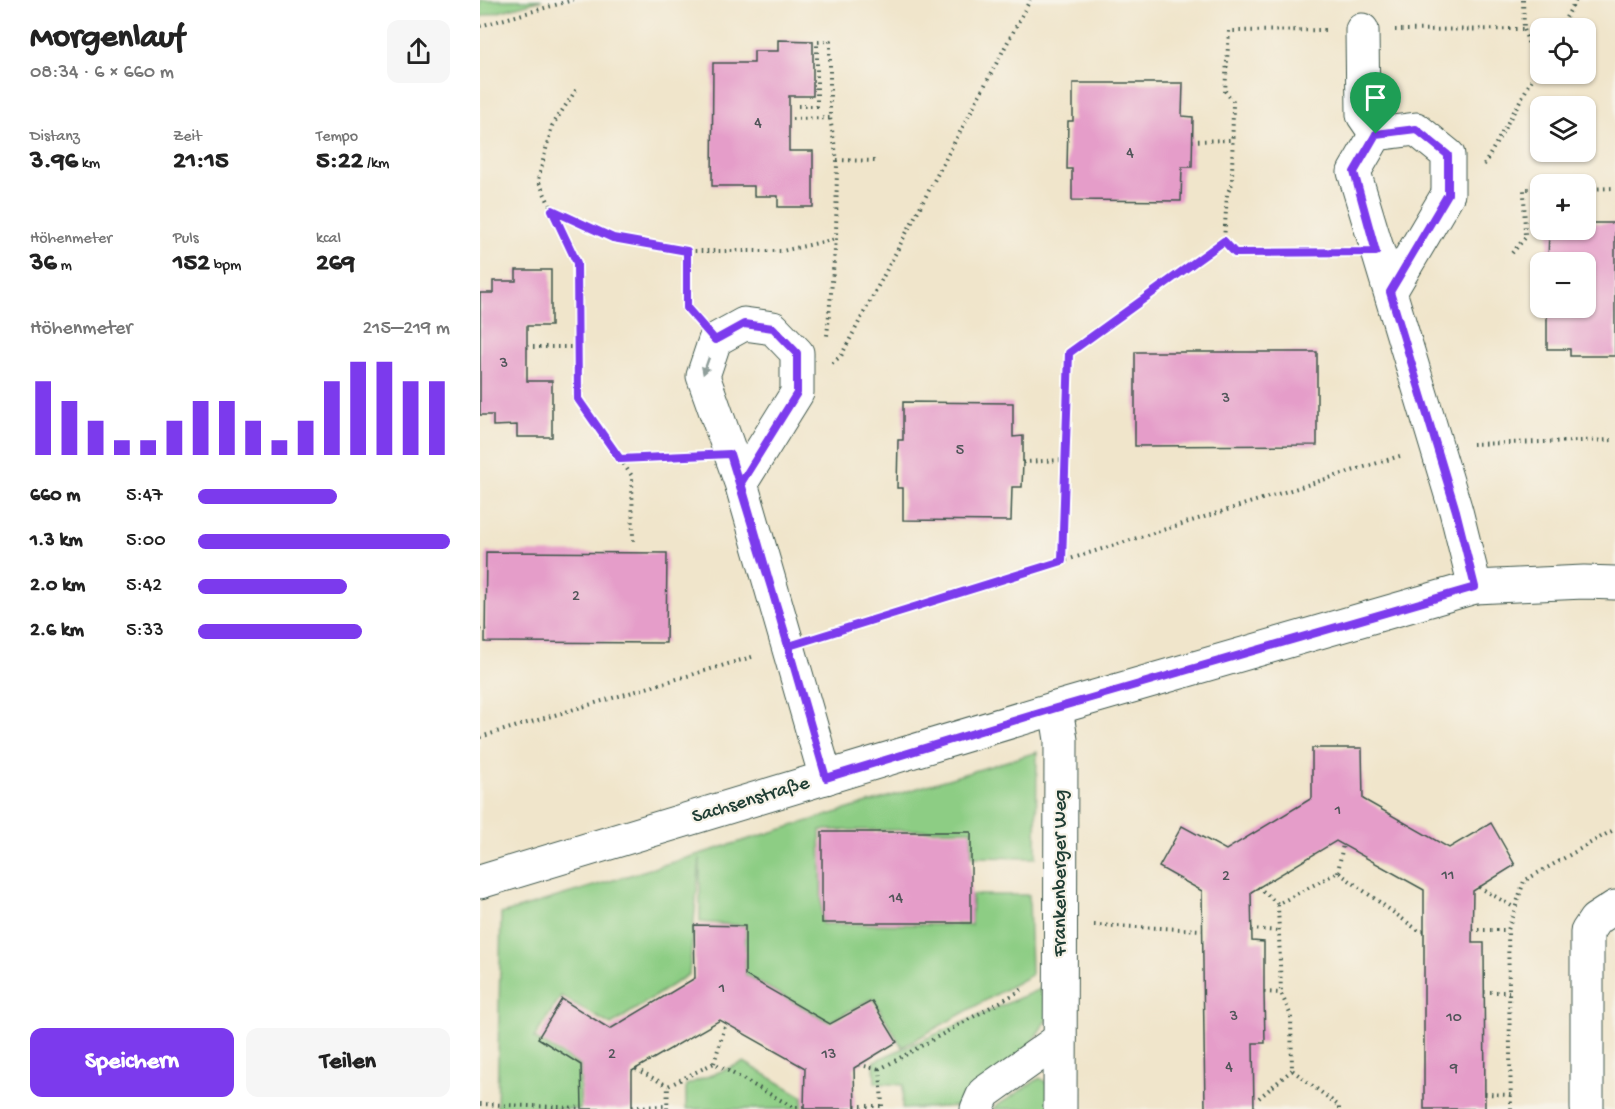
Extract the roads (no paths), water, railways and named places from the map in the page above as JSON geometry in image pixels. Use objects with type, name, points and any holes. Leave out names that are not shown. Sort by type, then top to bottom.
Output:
[{"type":"street","points":[[1362,30],[1363,115],[1376,134]]},
{"type":"street","points":[[1376,134],[1416,129],[1448,155],[1448,194],[1390,292]]},
{"type":"street","points":[[1376,134],[1354,172],[1376,252],[1456,511],[1475,587]]},
{"type":"street","points":[[736,468],[797,393],[797,353],[773,328],[744,324],[715,340],[703,376],[736,468],[826,778]]},
{"type":"street","name":"Sachsenstraße","points":[[480,882],[1056,708],[1475,587],[1584,582],[1615,583]]},
{"type":"street","name":"Frankenberger Weg","points":[[1056,708],[1061,740],[1060,1109]]},
{"type":"street","points":[[1587,1109],[1587,932],[1595,920],[1615,907]]},
{"type":"street","points":[[976,1109],[984,1093],[1060,1039]]}]
